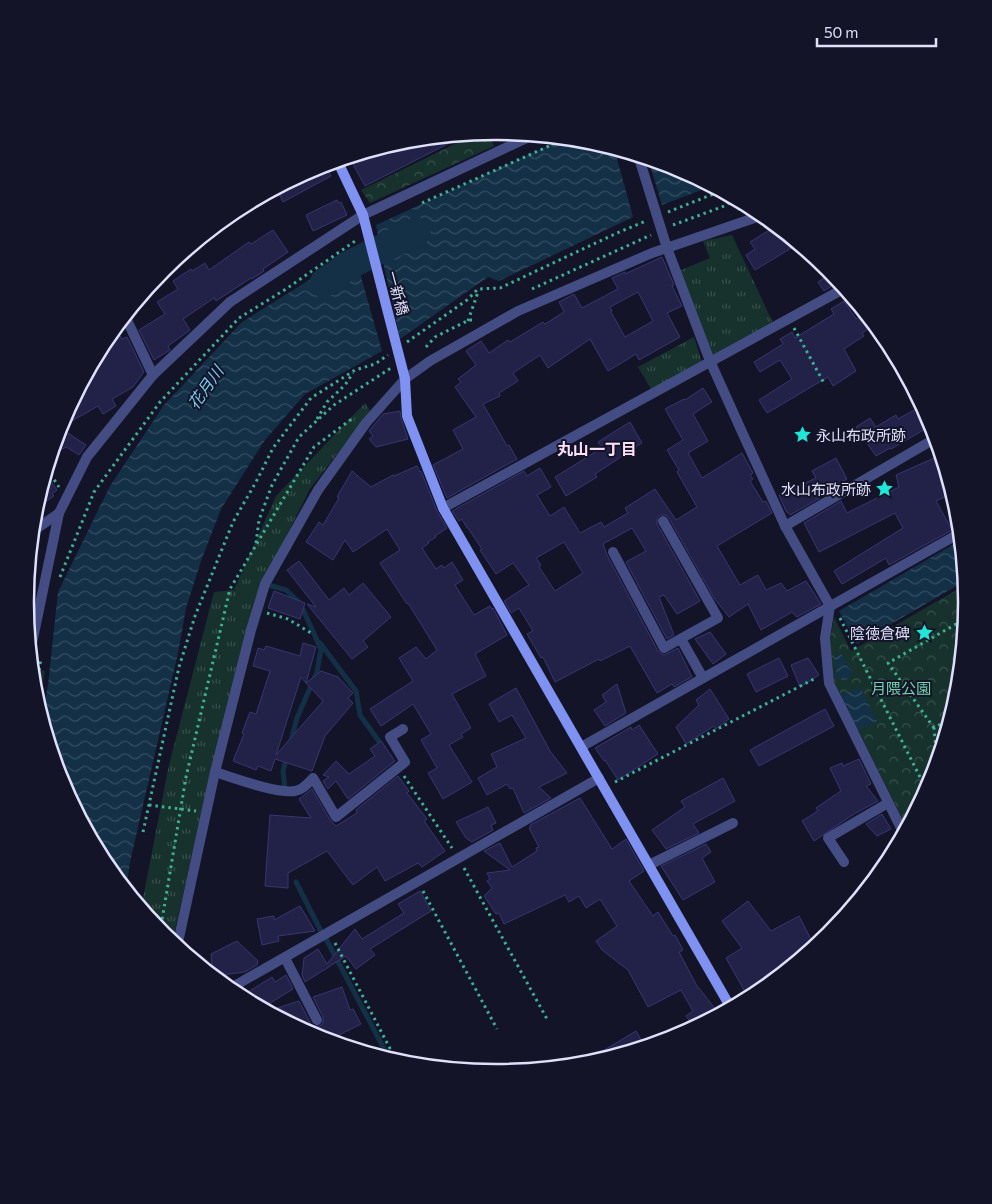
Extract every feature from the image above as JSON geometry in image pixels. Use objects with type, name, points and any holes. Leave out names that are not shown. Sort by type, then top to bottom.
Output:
[{"type":"street","points":[[35,629],[59,513],[87,458],[153,375],[230,302],[363,215],[521,141]]},
{"type":"street","points":[[640,163],[666,248],[710,361],[785,526],[830,606],[825,638],[829,683],[900,826]]},
{"type":"street","name":"一新橋","points":[[341,166],[363,215],[405,379],[407,416],[443,508],[727,1002]]},
{"type":"street","points":[[179,938],[215,772],[265,584],[318,490],[366,423],[405,379],[430,361],[518,311],[666,248],[753,218]]},
{"type":"street","points":[[443,508],[838,291]]},
{"type":"street","points":[[128,322],[153,375]]},
{"type":"street","points":[[785,526],[930,442]]},
{"type":"street","points":[[41,526],[59,513]]},
{"type":"street","points":[[612,552],[664,648],[718,618],[663,521]]},
{"type":"street","points":[[581,747],[953,536]]},
{"type":"street","points":[[681,639],[703,678]]},
{"type":"street","points":[[215,772],[271,789],[295,791],[304,788],[313,778],[336,817],[405,762],[390,737],[403,729]]},
{"type":"street","points":[[237,985],[599,778]]},
{"type":"street","points":[[844,862],[828,838],[888,803]]},
{"type":"street","points":[[648,865],[733,823]]},
{"type":"street","points":[[285,958],[317,1020]]},
{"type":"path","points":[[422,203],[554,144]]},
{"type":"path","points":[[660,215],[713,194]]},
{"type":"path","points":[[673,225],[729,203]]},
{"type":"path","points":[[406,343],[467,300],[478,289],[500,288],[617,232],[652,219]]},
{"type":"path","points":[[59,580],[94,492],[160,402],[239,318],[286,289],[363,236]]},
{"type":"path","points":[[425,349],[435,336],[469,320],[478,289]]},
{"type":"path","points":[[789,318],[825,385]]},
{"type":"path","points":[[143,832],[179,667],[195,616],[232,522],[256,482],[273,448],[311,398],[354,370],[375,364],[390,353]]},
{"type":"path","points":[[255,546],[259,520],[272,485],[298,437],[334,405],[394,366]]},
{"type":"path","points":[[316,422],[327,402],[345,385],[354,370]]},
{"type":"path","points":[[52,476],[66,498]]},
{"type":"path","points":[[830,606],[842,620],[922,781]]},
{"type":"path","points":[[257,610],[288,620],[311,633]]},
{"type":"path","points":[[936,745],[934,728],[888,663],[957,622]]},
{"type":"path","points":[[39,671],[43,651]]},
{"type":"path","points":[[610,784],[828,672]]},
{"type":"path","points":[[934,728],[942,723]]},
{"type":"path","points":[[399,767],[459,858],[547,1018]]},
{"type":"path","points":[[149,805],[206,813]]},
{"type":"path","points":[[418,881],[497,1029]]},
{"type":"path","points":[[329,932],[392,1052]]},
{"type":"green space","points":[[491,140],[494,146],[370,203],[361,190],[459,142]]},
{"type":"green space","points":[[732,235],[773,323],[712,357],[679,271],[710,258],[703,241]]},
{"type":"green space","points":[[694,337],[702,362],[651,389],[638,367]]},
{"type":"green space","points":[[365,403],[370,411],[310,489],[256,596],[210,775],[174,934],[143,900],[168,769],[214,592],[234,590],[276,496]]},
{"type":"green space","name":"月隈公園","points":[[958,589],[957,632],[954,662],[942,722],[934,751],[923,779],[903,820],[834,681],[830,641],[834,617],[851,651]]},
{"type":"green space","points":[[39,670],[45,671],[42,686]]},
{"type":"water","points":[[553,144],[616,156],[633,217],[499,281],[488,277],[400,339],[376,225]]},
{"type":"water","points":[[650,166],[704,189],[662,205]]},
{"type":"water","points":[[354,252],[382,351],[305,394],[265,440],[221,509],[201,561],[186,608],[178,653],[127,881],[112,859],[81,806],[58,751],[50,722],[45,701],[58,592],[110,486],[164,405],[242,322]]},
{"type":"water","points":[[954,544],[957,585],[857,644],[839,611]]},
{"type":"water","points":[[841,654],[853,672],[849,679],[842,680],[835,676],[837,668],[834,658]]},
{"type":"water","points":[[860,687],[877,721],[857,731],[839,696]]},
{"type":"building","points":[[450,143],[365,186],[352,163],[406,149]]},
{"type":"building","points":[[328,171],[331,176],[283,202],[279,194]]},
{"type":"building","points":[[337,200],[339,203],[341,202],[347,215],[313,231],[306,215]]},
{"type":"building","points":[[273,230],[288,252],[252,279],[216,301],[214,298],[183,319],[190,330],[168,346],[170,350],[154,360],[139,330],[165,314],[157,302],[178,289],[173,281],[191,269],[192,271],[205,263],[209,270],[249,242],[251,244]]},
{"type":"building","points":[[770,230],[793,247],[755,270],[746,255],[755,249],[750,242]]},
{"type":"building","points":[[662,257],[674,285],[672,286],[682,306],[667,313],[680,337],[639,360],[636,354],[608,371],[590,339],[548,368],[540,355],[513,373],[518,381],[499,393],[500,396],[483,404],[507,446],[509,445],[517,459],[447,498],[433,465],[463,449],[453,430],[476,417],[455,387],[461,382],[458,379],[476,365],[466,351],[481,341],[489,353],[508,340],[510,342],[543,322],[545,324],[564,312],[559,302],[574,294],[582,308],[618,289],[612,278],[625,272],[625,274]],"holes":[[[638,292],[653,321],[625,337],[610,307]]]},
{"type":"building","points":[[825,277],[833,285],[824,291],[818,282]]},
{"type":"building","points":[[844,301],[856,319],[860,317],[869,329],[862,333],[864,336],[844,349],[856,371],[833,386],[828,377],[767,413],[759,400],[792,379],[780,360],[760,372],[754,362],[783,344],[780,339],[792,332],[795,338],[834,314],[831,309]]},
{"type":"building","points":[[120,336],[122,339],[127,337],[144,372],[133,387],[112,399],[116,406],[103,414],[98,406],[70,422],[81,398],[112,345],[118,337]]},
{"type":"building","points":[[703,388],[712,402],[693,414],[708,441],[688,453],[702,478],[742,453],[753,473],[750,475],[753,479],[750,481],[763,502],[766,501],[772,513],[717,546],[740,585],[758,575],[766,590],[781,583],[787,591],[806,581],[821,604],[797,617],[792,612],[761,630],[748,604],[729,617],[714,598],[669,518],[666,515],[660,515],[657,518],[657,524],[700,601],[677,614],[664,595],[659,597],[674,635],[667,639],[626,562],[646,551],[632,528],[603,544],[658,651],[664,655],[678,648],[692,677],[674,687],[672,684],[657,693],[630,646],[600,661],[599,659],[555,682],[543,657],[541,658],[527,634],[533,631],[519,608],[511,613],[504,601],[529,585],[513,563],[496,574],[462,519],[459,521],[452,511],[524,471],[527,476],[540,468],[551,487],[537,495],[550,516],[564,507],[580,533],[601,522],[604,527],[628,513],[625,508],[655,489],[676,520],[697,507],[667,450],[683,440],[665,409],[685,400]],"holes":[[[564,542],[583,573],[555,591],[539,567],[541,565],[536,558]]]},
{"type":"building","points":[[916,409],[925,429],[876,456],[856,427],[870,418],[876,427],[896,415],[898,419]]},
{"type":"building","points":[[400,411],[408,439],[376,447],[369,439],[373,436],[369,431],[383,414]]},
{"type":"building","points":[[630,422],[642,443],[595,474],[597,477],[566,496],[555,477],[602,448],[598,442]]},
{"type":"building","points":[[66,432],[86,445],[79,455],[66,447],[59,451]]},
{"type":"building","points":[[836,458],[847,479],[819,496],[820,498],[790,515],[786,511],[779,495],[816,478],[812,471]]},
{"type":"building","points":[[935,458],[945,497],[936,501],[952,530],[889,565],[886,558],[842,584],[834,571],[903,528],[895,513],[819,552],[804,523],[841,501],[847,513],[899,487],[896,475]]},
{"type":"building","points":[[417,466],[421,471],[437,511],[447,528],[422,548],[436,569],[442,565],[444,568],[452,562],[463,580],[455,585],[474,615],[490,606],[493,608],[507,635],[475,654],[486,676],[452,694],[471,728],[461,734],[463,737],[449,745],[472,782],[443,799],[428,773],[437,768],[421,740],[431,734],[413,704],[381,726],[370,709],[413,681],[399,658],[416,647],[426,659],[437,650],[380,563],[400,550],[387,529],[353,552],[345,540],[333,560],[306,542],[319,522],[323,525],[352,471],[371,487],[393,475]]},
{"type":"building","points":[[50,481],[57,490],[52,494],[54,496],[45,502]]},
{"type":"building","points":[[299,561],[329,600],[344,588],[349,595],[363,583],[391,617],[363,641],[368,647],[352,659],[307,604],[316,607],[287,570]]},
{"type":"building","points":[[274,591],[305,603],[300,619],[268,608]]},
{"type":"building","points":[[710,632],[726,654],[713,664],[695,639]]},
{"type":"building","points":[[303,643],[316,647],[306,683],[321,671],[338,677],[353,693],[348,698],[353,703],[325,736],[312,771],[275,759],[271,771],[258,766],[256,770],[233,761],[244,734],[242,733],[250,712],[256,714],[270,671],[253,666],[258,648],[264,650],[266,646],[300,656]],"holes":[[[301,677],[323,701],[276,755]]]},
{"type":"building","points":[[779,658],[788,676],[756,692],[747,674]]},
{"type":"building","points":[[808,658],[819,675],[800,687],[791,665]]},
{"type":"building","points":[[617,684],[626,713],[605,726],[594,710],[606,702],[602,695]]},
{"type":"building","points":[[516,688],[550,751],[567,773],[539,787],[551,798],[524,813],[513,788],[510,789],[507,784],[487,795],[478,778],[497,767],[491,754],[526,738],[512,715],[499,722],[489,704]]},
{"type":"building","points":[[710,689],[729,719],[716,729],[714,726],[686,744],[676,727],[699,705],[696,700]]},
{"type":"building","points":[[825,709],[834,726],[759,766],[750,750]]},
{"type":"building","points":[[639,725],[658,754],[618,780],[595,748],[631,727],[632,730]]},
{"type":"building","points":[[381,741],[395,761],[348,799],[336,781],[328,789],[323,781],[329,777],[323,775],[336,761],[349,774],[375,756],[370,749]]},
{"type":"building","points":[[859,759],[871,784],[866,786],[878,801],[854,814],[814,841],[802,821],[818,811],[816,808],[841,791],[830,768],[842,763],[843,766]]},
{"type":"building","points":[[398,776],[409,791],[407,793],[427,819],[424,821],[445,851],[422,867],[418,863],[385,881],[377,867],[353,885],[327,851],[288,873],[288,888],[265,886],[270,815],[311,818],[299,799],[312,789],[330,820],[336,826],[357,813],[356,810]]},
{"type":"building","points":[[723,778],[735,801],[693,824],[699,833],[666,849],[652,830],[685,807],[681,801]]},
{"type":"building","points":[[580,798],[612,849],[626,839],[644,871],[629,881],[653,916],[658,912],[673,936],[675,935],[683,950],[679,952],[698,988],[715,1009],[690,1021],[686,1016],[693,1011],[681,990],[648,1007],[628,970],[602,950],[596,941],[617,926],[600,899],[586,908],[579,896],[569,902],[565,895],[504,924],[499,913],[496,914],[484,896],[492,888],[487,881],[490,879],[487,873],[510,870],[484,851],[500,843],[512,867],[537,851],[536,848],[539,847],[529,828],[531,827],[530,825]]},
{"type":"building","points":[[488,807],[496,823],[491,825],[493,830],[472,842],[466,838],[456,822]]},
{"type":"building","points":[[882,814],[891,829],[877,836],[866,824]]},
{"type":"building","points":[[706,844],[711,852],[702,858],[715,882],[683,900],[661,866]]},
{"type":"building","points":[[420,891],[431,911],[370,949],[375,955],[356,969],[346,956],[305,982],[302,975],[304,958],[318,949],[327,964],[355,929],[362,939],[404,913],[398,904]]},
{"type":"building","points":[[748,901],[771,931],[799,916],[811,940],[777,969],[745,991],[726,958],[742,948],[722,921]]},
{"type":"building","points":[[300,906],[315,931],[278,936],[279,941],[262,945],[257,919],[274,916],[274,920]]},
{"type":"building","points":[[237,941],[258,961],[257,965],[245,972],[223,975],[212,967],[211,954]]},
{"type":"building","points":[[286,975],[293,989],[269,1004],[248,992],[272,977],[275,982]]},
{"type":"building","points":[[342,987],[350,1010],[353,1009],[361,1024],[337,1036],[276,1008],[299,1001],[311,1024],[320,1026],[323,1023],[323,1017],[313,997]]},
{"type":"building","points":[[636,1031],[642,1041],[616,1048],[602,1051]]},
{"type":"waterway","name":"花月川","points":[[324,283],[349,265],[416,232]]},
{"type":"waterway","points":[[265,584],[286,590],[300,603],[321,649],[317,672],[297,718],[291,741]]},
{"type":"waterway","points":[[320,643],[356,691],[360,715],[383,747]]},
{"type":"waterway","points":[[285,790],[283,771],[287,757]]},
{"type":"waterway","points":[[296,882],[321,931]]},
{"type":"waterway","points":[[326,939],[385,1050]]},
{"type":"place","name":"永山布政所跡","points":[[802,435]]},
{"type":"place","name":"水山布政所跡","points":[[885,489]]},
{"type":"place","name":"陰徳倉碑","points":[[924,633]]},
{"type":"district","name":"丸山一丁目","points":[[597,448]]}]
